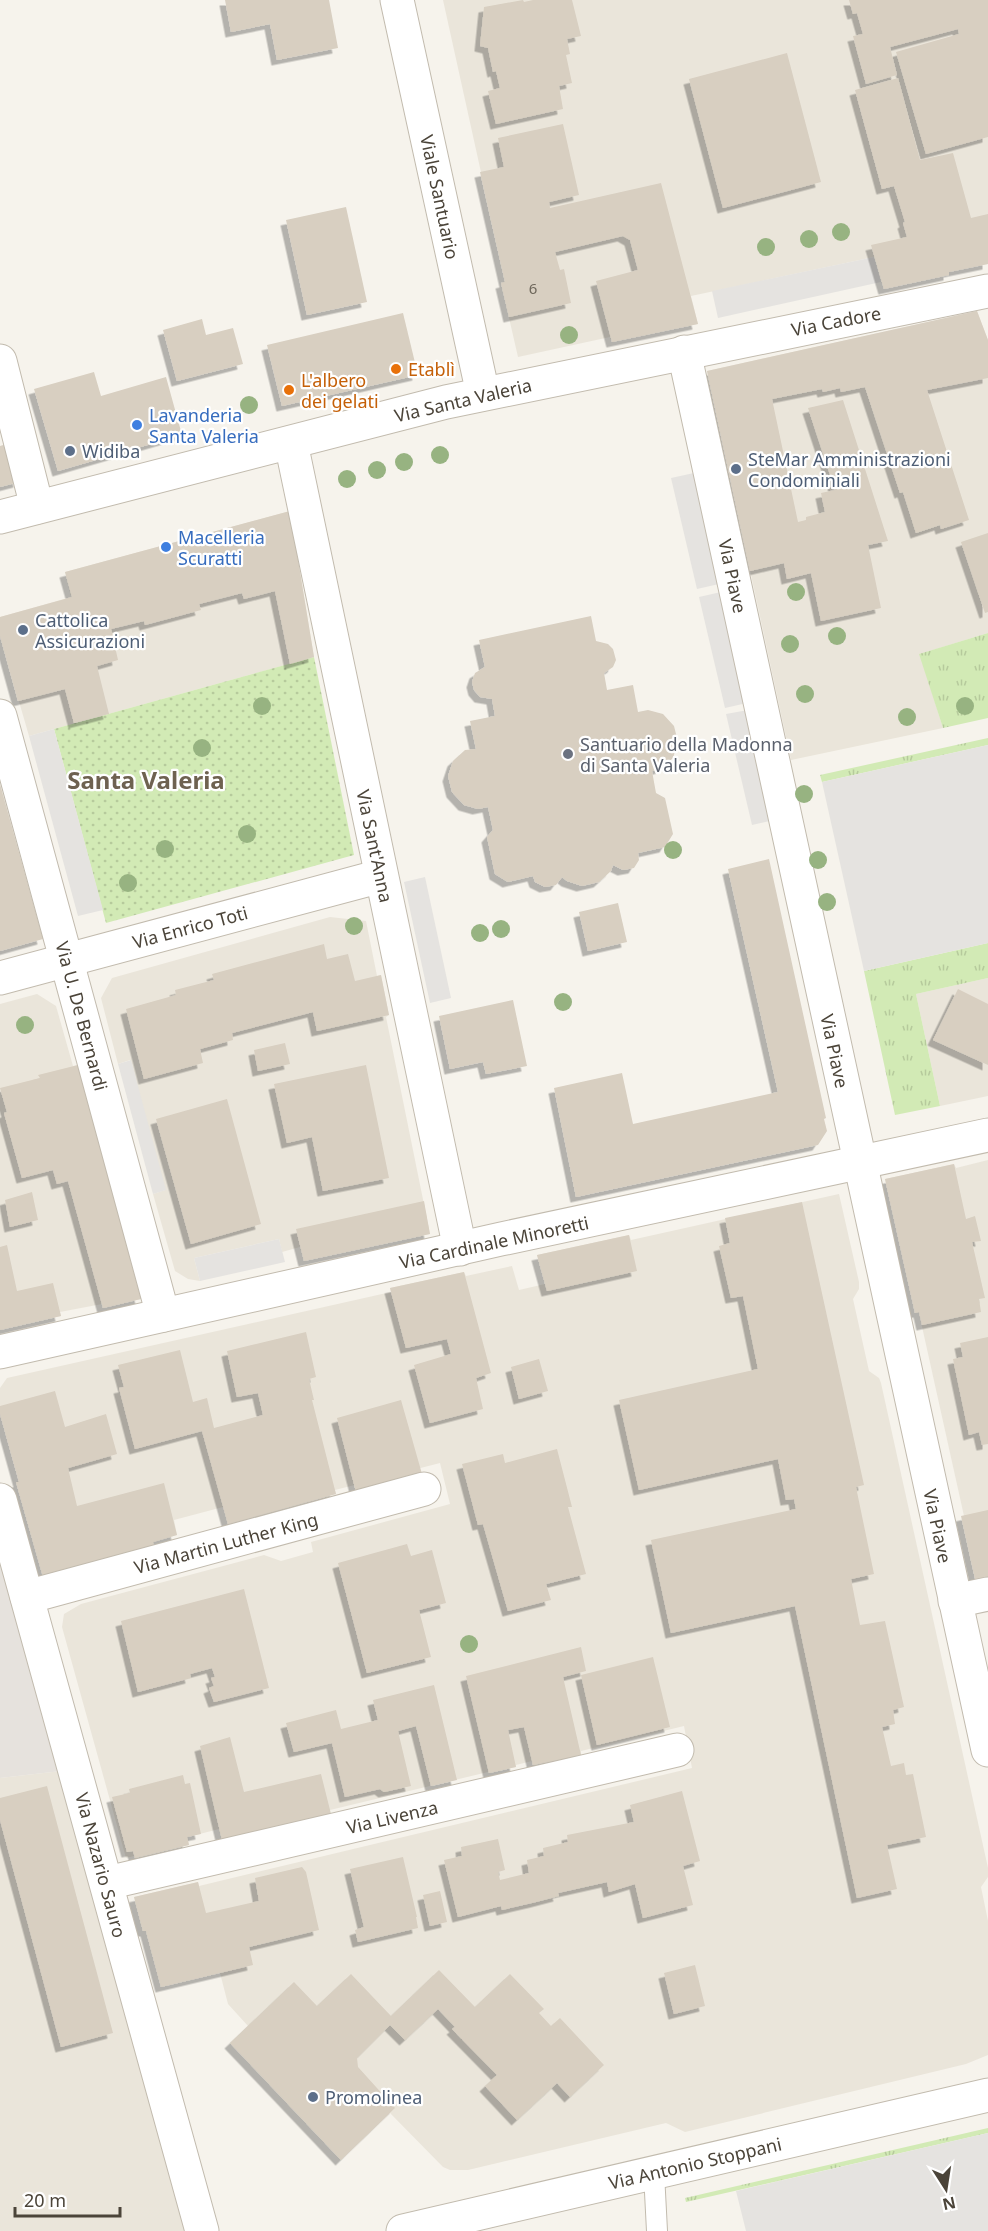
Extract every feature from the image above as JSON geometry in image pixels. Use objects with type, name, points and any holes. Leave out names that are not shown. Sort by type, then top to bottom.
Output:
[{"type":"street","name":"Viale Santuario","points":[[397,0],[483,394]]},
{"type":"street","name":"Via Cadore","points":[[684,352],[988,291]]},
{"type":"street","name":"Via Santa Valeria","points":[[0,517],[483,394],[684,352]]},
{"type":"street","name":"Via Piave","points":[[684,352],[988,1750]]},
{"type":"street","points":[[0,361],[37,507]]},
{"type":"street","name":"Via Sant'Anna","points":[[291,443],[460,1249]]},
{"type":"street","name":"Via U. De Bernardi","points":[[0,716],[163,1315]]},
{"type":"street","name":"Via Enrico Toti","points":[[0,978],[381,876]]},
{"type":"street","name":"Via Cardinale Minoretti","points":[[0,1352],[460,1249],[988,1135]]},
{"type":"street","name":"Via Martin Luther King","points":[[27,1598],[424,1489]]},
{"type":"street","name":"Via Nazario Sauro","points":[[0,1500],[9,1568],[27,1598],[202,2231]]},
{"type":"street","points":[[955,1601],[988,1594]]},
{"type":"street","name":"Via Livenza","points":[[107,1883],[677,1750]]},
{"type":"street","name":"Via Antonio Stoppani","points":[[403,2231],[449,2226],[654,2172],[988,2095]]},
{"type":"lane","points":[[654,2172],[657,2231]]},
{"type":"shaded area","points":[[443,0],[988,0],[988,264],[884,289],[874,257],[691,296],[698,324],[612,342],[610,337],[518,357],[501,283],[505,281]]},
{"type":"shaded area","points":[[874,257],[881,282],[718,318],[712,291]]},
{"type":"shaded area","points":[[977,311],[988,340],[988,633],[920,654],[943,728],[791,760],[707,371]]},
{"type":"shaded area","points":[[694,473],[719,584],[697,589],[671,478]]},
{"type":"shaded area","points":[[290,511],[314,657],[29,736],[0,636],[0,617],[71,597],[65,572]]},
{"type":"shaded area","points":[[721,592],[747,703],[725,708],[699,597]]},
{"type":"shaded area","points":[[748,710],[774,820],[752,825],[726,714]]},
{"type":"shaded area","points":[[54,729],[103,910],[78,916],[29,736]]},
{"type":"shaded area","points":[[988,745],[988,943],[864,971],[822,782]]},
{"type":"shaded area","points":[[425,877],[451,998],[430,1003],[404,882]]},
{"type":"shaded area","points":[[330,917],[366,921],[377,976],[381,975],[389,1015],[386,1017],[430,1234],[304,1261],[300,1247],[282,1252],[279,1239],[194,1258],[200,1281],[188,1279],[175,1271],[153,1194],[165,1190],[130,1060],[118,1064],[101,998],[112,978]]},
{"type":"shaded area","points":[[988,978],[988,1096],[940,1106],[916,994]]},
{"type":"shaded area","points":[[37,994],[56,1006],[73,1066],[78,1065],[141,1299],[103,1308],[102,1304],[60,1312],[61,1316],[0,1330],[0,1004]]},
{"type":"shaded area","points":[[131,1060],[166,1190],[153,1194],[118,1064]]},
{"type":"shaded area","points":[[988,1160],[988,1580],[964,1516],[919,1313],[915,1313],[885,1179],[954,1164],[956,1168]]},
{"type":"shaded area","points":[[839,1194],[859,1282],[859,1289],[853,1299],[869,1371],[879,1378],[881,1383],[988,1868],[988,1877],[981,1887],[988,1921],[988,2055],[966,2064],[685,2132],[666,2123],[468,2170],[450,2170],[443,2167],[390,2113],[341,2160],[230,2043],[248,2026],[228,2004],[220,1973],[161,1987],[134,1897],[198,1882],[199,1886],[692,1768],[684,1726],[581,1751],[581,1755],[533,1765],[532,1761],[516,1765],[516,1767],[330,1810],[222,1840],[219,1829],[188,1837],[189,1845],[135,1858],[134,1856],[126,1858],[62,1627],[64,1614],[81,1604],[264,1555],[281,1561],[313,1552],[311,1542],[450,1504],[440,1463],[335,1490],[336,1494],[228,1524],[223,1507],[174,1520],[177,1535],[154,1542],[154,1546],[43,1577],[16,1482],[19,1481],[0,1414],[0,1388],[7,1378],[391,1292],[390,1288],[464,1272],[466,1276],[512,1266],[519,1290],[545,1284],[537,1255],[629,1235],[631,1240]]},
{"type":"shaded area","points":[[279,1239],[285,1262],[200,1281],[194,1258]]},
{"type":"shaded area","points":[[0,1558],[61,1771],[0,1778]]},
{"type":"shaded area","points":[[61,1771],[192,2231],[0,2231],[0,1778]]},
{"type":"shaded area","points":[[988,2133],[988,2231],[746,2231],[736,2191]]},
{"type":"green space","points":[[988,633],[988,718],[943,728],[919,654]]},
{"type":"green space","points":[[314,657],[354,855],[106,923],[54,729]]},
{"type":"green space","points":[[988,738],[988,745],[822,782],[820,775]]},
{"type":"green space","points":[[988,943],[988,978],[916,994],[940,1106],[895,1115],[864,971]]},
{"type":"green space","points":[[988,2128],[988,2133],[686,2202],[685,2198]]},
{"type":"building","points":[[225,0],[329,0],[338,48],[277,60],[270,24],[231,32]]},
{"type":"building","points":[[523,0],[524,2],[572,0],[581,36],[567,39],[570,54],[566,55],[572,83],[559,86],[563,109],[496,124],[488,91],[500,88],[496,71],[493,72],[488,48],[480,46],[484,7]]},
{"type":"building","points":[[849,0],[988,0],[988,137],[926,154],[896,52],[959,34],[958,29],[890,47],[897,75],[866,84],[853,36],[863,34],[857,13],[853,14]]},
{"type":"building","points":[[787,53],[821,182],[723,208],[689,79]]},
{"type":"building","points":[[898,78],[920,160],[953,153],[971,218],[988,214],[988,264],[884,289],[871,245],[907,237],[903,223],[905,222],[894,186],[882,189],[855,90]]},
{"type":"building","points":[[563,124],[579,195],[549,202],[550,208],[661,183],[698,324],[612,342],[596,281],[638,270],[630,240],[623,236],[555,252],[560,270],[564,269],[571,303],[509,317],[501,283],[505,282],[480,172],[504,167],[498,138]]},
{"type":"building","points":[[346,207],[367,302],[307,315],[286,220]]},
{"type":"building","points":[[977,311],[988,340],[988,378],[927,390],[969,520],[941,529],[940,525],[916,533],[903,492],[900,493],[865,387],[841,392],[840,388],[823,392],[822,389],[772,399],[798,522],[806,520],[806,517],[825,512],[821,493],[835,490],[808,408],[843,400],[888,541],[868,545],[881,608],[821,621],[811,573],[787,579],[784,563],[750,571],[707,371]]},
{"type":"building","points":[[403,313],[418,375],[282,406],[267,345]]},
{"type":"building","points":[[202,319],[206,335],[233,328],[243,364],[177,381],[163,330]]},
{"type":"building","points":[[94,372],[101,396],[166,377],[182,435],[58,471],[34,389]]},
{"type":"building","points":[[10,443],[19,482],[0,487],[0,446]]},
{"type":"building","points":[[290,511],[314,657],[290,664],[275,591],[244,599],[242,593],[199,604],[201,610],[145,625],[144,621],[111,629],[118,660],[97,666],[109,714],[74,723],[65,689],[18,701],[0,636],[0,617],[72,597],[65,572]]},
{"type":"building","points":[[988,533],[988,612],[985,613],[961,542]]},
{"type":"building","name":"Santuario della Madonna di Santa Valeria","points":[[591,616],[596,641],[608,644],[613,649],[616,660],[613,667],[604,673],[607,690],[633,685],[638,712],[648,710],[663,714],[674,726],[678,742],[673,758],[662,768],[652,771],[656,793],[665,798],[673,834],[665,847],[638,853],[639,860],[634,868],[623,870],[613,865],[611,871],[599,882],[582,886],[562,877],[556,885],[545,887],[535,882],[533,876],[508,882],[495,874],[487,837],[493,830],[488,807],[478,809],[464,805],[452,792],[448,776],[453,761],[465,750],[476,749],[470,721],[495,716],[492,699],[480,697],[474,690],[472,682],[475,673],[485,667],[479,640]]},
{"type":"building","points":[[0,784],[43,939],[0,951]]},
{"type":"building","points":[[769,859],[827,1131],[818,1145],[576,1197],[554,1088],[622,1073],[633,1124],[778,1092],[728,869]]},
{"type":"building","points":[[618,903],[627,942],[588,951],[579,912]]},
{"type":"building","points":[[324,944],[327,959],[348,954],[355,981],[381,975],[389,1015],[317,1031],[313,1012],[232,1033],[233,1040],[200,1049],[203,1063],[144,1079],[126,1009],[176,995],[175,990],[214,980],[212,974]]},
{"type":"building","points":[[958,989],[988,1004],[988,1065],[933,1040]]},
{"type":"building","points":[[513,1000],[527,1066],[486,1074],[483,1062],[450,1069],[439,1016]]},
{"type":"building","points":[[285,1043],[290,1064],[258,1071],[254,1050]]},
{"type":"building","points":[[78,1065],[141,1299],[103,1308],[68,1181],[57,1184],[53,1170],[22,1178],[4,1113],[7,1112],[0,1088]]},
{"type":"building","points":[[366,1065],[389,1178],[323,1191],[312,1137],[287,1143],[274,1084]]},
{"type":"building","points":[[227,1099],[261,1224],[191,1244],[156,1119]]},
{"type":"building","points":[[954,1164],[966,1219],[975,1216],[981,1241],[972,1242],[985,1298],[979,1299],[981,1312],[922,1325],[919,1312],[915,1313],[885,1179]]},
{"type":"building","points":[[32,1192],[38,1220],[10,1227],[5,1200]]},
{"type":"building","points":[[424,1201],[430,1234],[304,1261],[296,1229]]},
{"type":"building","points":[[802,1202],[864,1485],[856,1487],[874,1574],[851,1579],[860,1625],[885,1621],[904,1707],[893,1710],[895,1724],[882,1727],[891,1766],[904,1763],[906,1775],[913,1774],[926,1837],[887,1845],[897,1889],[857,1898],[795,1606],[671,1633],[651,1540],[796,1509],[794,1499],[786,1500],[778,1459],[639,1490],[619,1400],[758,1369],[743,1296],[731,1298],[719,1246],[730,1243],[725,1218]]},
{"type":"building","points":[[629,1235],[637,1271],[547,1291],[537,1255]]},
{"type":"building","points":[[7,1245],[17,1291],[53,1283],[61,1316],[0,1330],[0,1247]]},
{"type":"building","points":[[464,1272],[491,1373],[476,1378],[483,1409],[430,1423],[414,1365],[451,1354],[447,1339],[406,1348],[390,1288]]},
{"type":"building","points":[[306,1332],[316,1377],[309,1379],[314,1400],[312,1400],[336,1494],[228,1524],[202,1431],[135,1449],[119,1388],[124,1387],[118,1365],[180,1350],[193,1402],[207,1398],[214,1428],[263,1415],[258,1393],[237,1397],[227,1351]]},
{"type":"building","points":[[988,1337],[988,1444],[982,1445],[979,1432],[969,1435],[953,1359],[963,1357],[960,1343]]},
{"type":"building","points":[[539,1359],[548,1391],[519,1399],[511,1367]]},
{"type":"building","points":[[55,1391],[65,1427],[106,1414],[117,1454],[68,1468],[77,1506],[164,1483],[177,1535],[153,1542],[154,1546],[43,1577],[16,1482],[19,1482],[0,1414],[0,1406]]},
{"type":"building","points":[[401,1400],[422,1474],[356,1492],[337,1418]]},
{"type":"building","points":[[557,1449],[572,1507],[568,1507],[586,1574],[546,1584],[551,1600],[508,1611],[483,1524],[478,1525],[462,1464],[503,1454],[505,1463]]},
{"type":"building","points":[[988,1510],[988,1580],[976,1583],[961,1516]]},
{"type":"building","points":[[407,1544],[411,1556],[432,1550],[446,1603],[419,1610],[431,1657],[367,1673],[338,1563]]},
{"type":"building","points":[[244,1589],[269,1688],[214,1702],[209,1688],[214,1686],[211,1678],[215,1677],[212,1668],[190,1674],[191,1678],[138,1692],[121,1621]]},
{"type":"building","points":[[581,1647],[586,1671],[563,1677],[581,1755],[533,1765],[524,1727],[508,1730],[516,1767],[489,1773],[466,1676]]},
{"type":"building","points":[[653,1657],[670,1727],[597,1745],[581,1675]]},
{"type":"building","points":[[434,1685],[457,1780],[431,1786],[416,1726],[398,1731],[411,1786],[384,1792],[380,1789],[345,1797],[332,1743],[294,1752],[286,1723],[336,1710],[341,1729],[378,1720],[373,1700]]},
{"type":"building","points":[[230,1737],[244,1792],[321,1774],[331,1814],[222,1840],[200,1746]]},
{"type":"building","points":[[183,1775],[185,1784],[190,1783],[201,1834],[187,1837],[189,1845],[135,1858],[133,1851],[127,1852],[112,1797],[130,1793],[129,1789]]},
{"type":"building","points":[[47,1786],[113,2033],[61,2047],[0,1820],[0,1798]]},
{"type":"building","points":[[682,1791],[700,1861],[683,1866],[693,1905],[643,1918],[635,1884],[609,1892],[607,1882],[558,1893],[559,1896],[502,1910],[501,1906],[458,1917],[444,1860],[462,1856],[461,1847],[498,1839],[505,1870],[498,1872],[500,1880],[529,1873],[527,1860],[544,1856],[543,1848],[568,1842],[567,1835],[634,1822],[630,1805]]},
{"type":"building","points":[[403,1857],[418,1928],[358,1942],[355,1930],[364,1927],[350,1869]]},
{"type":"building","points":[[302,1867],[306,1872],[319,1930],[249,1947],[253,1965],[161,1987],[134,1897],[198,1882],[206,1913],[259,1901],[255,1878]]},
{"type":"building","points":[[440,1891],[447,1922],[430,1926],[423,1895]]},
{"type":"building","points":[[695,1965],[705,2006],[674,2014],[664,1973]]},
{"type":"building","points":[[439,1970],[475,2007],[510,1974],[544,2009],[539,2013],[551,2026],[560,2018],[604,2065],[570,2097],[557,2083],[517,2120],[485,2086],[497,2075],[452,2029],[455,2027],[438,2009],[405,2040],[390,2025],[357,2058],[358,2067],[395,2108],[341,2160],[230,2043],[294,1982],[317,2006],[351,1974],[391,2016]]},
{"type":"place","name":"Etablì","points":[[396,369]]},
{"type":"place","name":"L'albero dei gelati","points":[[289,390]]},
{"type":"place","name":"Lavanderia Santa Valeria","points":[[137,425]]},
{"type":"place","name":"Widiba","points":[[70,451]]},
{"type":"place","name":"SteMar Amministrazioni Condominiali","points":[[736,469]]},
{"type":"place","name":"Macelleria Scuratti","points":[[166,547]]},
{"type":"place","name":"Cattolica Assicurazioni","points":[[23,630]]},
{"type":"place","name":"Santuario della Madonna di Santa Valeria","points":[[568,754]]},
{"type":"place","name":"Promolinea","points":[[313,2097]]},
{"type":"district","name":"Santa Valeria","points":[[146,779]]}]
